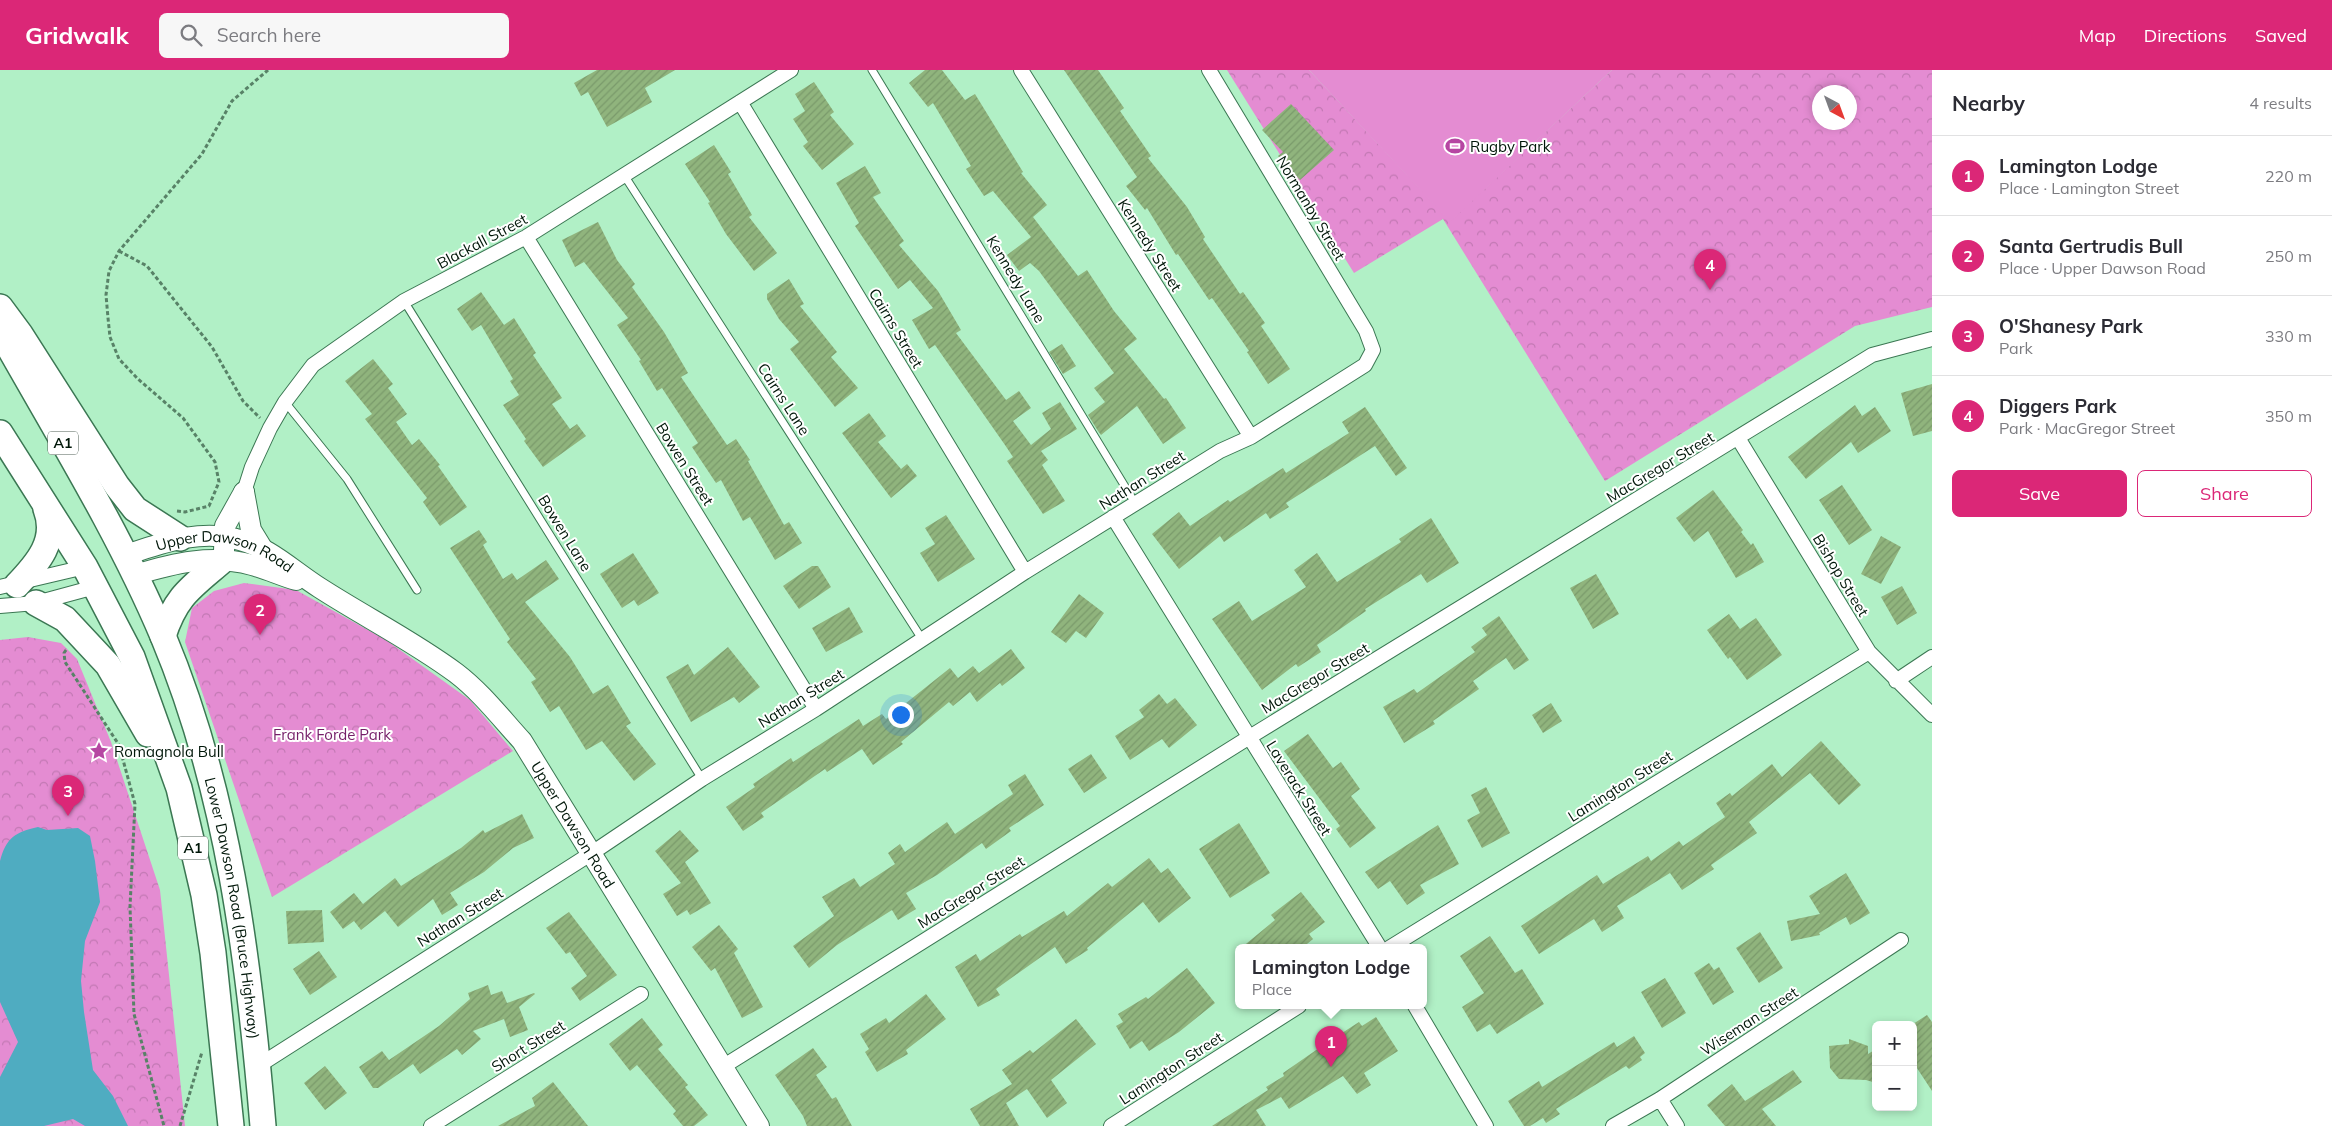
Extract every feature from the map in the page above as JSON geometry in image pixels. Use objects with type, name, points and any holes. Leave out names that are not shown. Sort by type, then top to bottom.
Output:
[{"type":"highway","points":[[0,307],[20,334],[117,486],[135,509],[180,538]]},
{"type":"highway","name":"A1","points":[[0,332],[130,565]]},
{"type":"highway","name":"A1","points":[[0,433],[90,577]]},
{"type":"highway","points":[[9,586],[38,563],[50,537],[49,516],[43,503]]},
{"type":"highway","points":[[163,636],[170,613],[183,594],[224,549]]},
{"type":"highway","points":[[90,577],[130,565]]},
{"type":"highway","name":"Lower Dawson Road (Bruce Highway)","points":[[130,565],[163,636],[205,758],[222,827],[240,910],[263,1126]]},
{"type":"highway","name":"Lower Dawson Road (Bruce Highway)","points":[[90,577],[132,657],[179,788],[206,905],[231,1126]]},
{"type":"highway","points":[[36,603],[65,618],[108,665],[179,788]]},
{"type":"street","name":"Blackall Street","points":[[244,492],[252,467],[270,428],[285,402],[313,365],[404,301],[526,237],[623,174],[791,70]]},
{"type":"street","name":"Kennedy Street","points":[[1021,70],[1251,437]]},
{"type":"street","name":"Normanby Street","points":[[1209,70],[1366,331],[1373,350],[1365,365]]},
{"type":"street","name":"Cairns Street","points":[[740,102],[1025,572]]},
{"type":"street","name":"Bowen Street","points":[[526,237],[816,709]]},
{"type":"street","name":"MacGregor Street","points":[[724,1066],[1248,738],[1872,355],[1932,339]]},
{"type":"street","name":"Nathan Street","points":[[258,1066],[592,853],[702,779],[816,709],[1025,572],[1220,451],[1251,437],[1365,365]]},
{"type":"street","name":"Bishop Street","points":[[1738,438],[1869,652],[1932,715]]},
{"type":"street","points":[[244,492],[251,530],[262,548]]},
{"type":"street","points":[[224,549],[225,526],[244,492]]},
{"type":"street","name":"Laverack Street","points":[[1112,517],[1377,944]]},
{"type":"street","name":"Upper Dawson Road","points":[[130,565],[180,538],[224,549],[252,565],[319,588]]},
{"type":"street","name":"Upper Dawson Road","points":[[130,565],[177,562],[224,549],[262,548],[319,588],[456,673],[484,699],[522,741],[724,1066],[759,1126]]},
{"type":"street","points":[[9,586],[90,577]]},
{"type":"street","points":[[0,606],[36,603],[90,577]]},
{"type":"street","name":"Lamington Street","points":[[1395,944],[1869,652]]},
{"type":"street","points":[[1896,681],[1932,657]]},
{"type":"street","name":"Wiseman Street","points":[[1613,1126],[1660,1099],[1901,940]]},
{"type":"street","name":"Short Street","points":[[431,1126],[641,994]]},
{"type":"street","name":"Lamington Street","points":[[1111,1126],[1294,1009]]},
{"type":"street","points":[[1417,1009],[1486,1126]]},
{"type":"street","points":[[1660,1099],[1677,1126]]},
{"type":"lane","name":"Kennedy Lane","points":[[872,70],[1135,503]]},
{"type":"lane","name":"Cairns Lane","points":[[623,174],[922,639]]},
{"type":"lane","name":"Bowen Lane","points":[[404,301],[702,779]]},
{"type":"lane","points":[[285,402],[347,478],[417,590]]},
{"type":"path","points":[[169,508],[185,512],[209,506],[219,482],[215,462],[183,418],[138,379],[119,359],[110,337],[106,295],[109,271],[119,251],[202,154],[232,101],[268,70]]},
{"type":"path","points":[[119,251],[147,266],[212,347],[243,401],[270,428]]},
{"type":"path","points":[[68,648],[64,653],[65,662],[119,745],[135,804],[130,907],[134,1014],[164,1126]]},
{"type":"path","points":[[180,1126],[203,1047]]},
{"type":"green space","points":[[1227,70],[1309,70],[1450,221],[1612,70],[1932,70],[1932,307],[1855,326],[1605,481],[1443,219],[1354,273]]},
{"type":"green space","name":"Rugby Park","points":[[1309,70],[1612,70],[1450,222]]},
{"type":"green space","name":"Frank Forde Park","points":[[244,583],[296,590],[386,640],[470,700],[513,751],[272,897],[185,642],[192,608],[214,591]]},
{"type":"green space","points":[[28,637],[61,643],[77,659],[111,742],[160,890],[185,1126],[0,1126],[0,640]]},
{"type":"water","points":[[38,827],[47,830],[78,828],[90,836],[100,902],[85,941],[81,981],[84,1012],[93,1070],[113,1096],[128,1126],[85,1126],[73,1119],[44,1126],[0,1126],[0,1077],[18,1042],[0,1002],[0,861],[5,847],[13,837],[23,831]]},
{"type":"building","points":[[597,70],[675,70],[645,88],[652,102],[607,127],[588,92],[581,96],[574,83]]},
{"type":"building","points":[[925,70],[942,70],[965,100],[975,94],[1023,172],[1021,173],[1047,205],[1033,217],[1078,276],[1087,270],[1114,311],[1137,339],[1124,349],[1164,399],[1166,398],[1186,428],[1163,444],[1137,406],[1101,435],[1098,431],[1088,415],[1105,402],[1094,388],[1114,373],[1039,271],[1030,263],[1019,271],[1007,255],[1031,237],[993,191],[984,196],[966,169],[971,166],[933,103],[928,107],[909,83]]},
{"type":"building","points":[[1064,70],[1098,70],[1124,108],[1120,111],[1151,156],[1148,158],[1187,207],[1205,237],[1203,239],[1240,294],[1243,292],[1265,323],[1261,326],[1290,369],[1268,384],[1247,352],[1249,351],[1212,298],[1209,300],[1178,254],[1176,255],[1147,208],[1145,210],[1126,186],[1137,177]]},
{"type":"building","points":[[814,82],[834,112],[830,115],[854,144],[822,170],[803,146],[808,142],[793,119],[805,111],[795,94]]},
{"type":"building","points":[[1291,104],[1334,150],[1300,180],[1278,156],[1283,152],[1262,130]]},
{"type":"building","points":[[714,145],[731,172],[728,174],[752,215],[749,217],[777,253],[754,271],[726,234],[708,203],[710,202],[685,164]]},
{"type":"building","points":[[865,166],[881,193],[873,197],[904,241],[899,245],[938,291],[961,330],[956,333],[1006,400],[1019,391],[1031,408],[1013,421],[1031,445],[1051,429],[1042,413],[1060,402],[1077,429],[1041,451],[1048,460],[1042,465],[1065,501],[1043,514],[1007,461],[1013,457],[1005,445],[935,345],[929,349],[912,320],[933,308],[910,280],[898,289],[855,226],[859,223],[836,183]]},
{"type":"building","points":[[598,222],[617,260],[635,284],[632,287],[664,332],[688,373],[681,377],[727,445],[736,439],[750,460],[748,461],[784,525],[789,522],[802,543],[775,560],[750,517],[743,521],[721,480],[716,483],[692,447],[698,443],[662,388],[657,391],[639,361],[641,360],[617,325],[628,318],[584,262],[575,267],[562,240]]},
{"type":"building","points":[[789,279],[804,304],[800,306],[837,352],[831,357],[858,388],[835,407],[790,349],[799,342],[779,319],[767,299],[767,294]]},
{"type":"building","points":[[481,292],[504,325],[514,318],[536,353],[533,355],[562,398],[552,404],[570,429],[577,424],[586,436],[543,467],[524,441],[526,439],[503,405],[519,395],[510,381],[513,379],[481,325],[472,331],[457,309]]},
{"type":"building","points":[[1062,344],[1076,366],[1063,374],[1049,352]]},
{"type":"building","points":[[373,359],[393,384],[388,388],[407,414],[396,422],[412,445],[419,439],[440,465],[438,466],[467,507],[440,526],[423,502],[427,498],[365,419],[372,414],[345,381]]},
{"type":"building","points":[[1932,384],[1932,431],[1913,436],[1901,393]]},
{"type":"building","points":[[1855,405],[1862,416],[1875,407],[1891,431],[1858,453],[1851,442],[1806,479],[1788,457]]},
{"type":"building","points":[[1365,407],[1407,468],[1396,476],[1375,446],[1286,503],[1289,507],[1270,519],[1266,513],[1224,542],[1220,536],[1179,569],[1152,534],[1179,512],[1190,526],[1228,500],[1230,502],[1283,468],[1286,473],[1349,433],[1342,422]]},
{"type":"building","points":[[869,413],[886,436],[878,442],[901,469],[907,464],[917,476],[891,498],[842,433]]},
{"type":"building","points":[[1842,485],[1872,530],[1849,545],[1819,500]]},
{"type":"building","points":[[1713,490],[1743,530],[1741,532],[1751,545],[1753,543],[1764,562],[1736,578],[1708,531],[1694,542],[1676,518]]},
{"type":"building","points":[[946,515],[975,559],[938,582],[920,553],[935,544],[925,528]]},
{"type":"building","points":[[1431,518],[1459,563],[1427,583],[1421,574],[1365,609],[1366,611],[1317,645],[1321,652],[1298,667],[1296,664],[1262,690],[1212,619],[1239,601],[1252,621],[1306,587],[1294,570],[1317,553],[1337,582],[1401,542],[1399,539]]},
{"type":"building","points":[[479,530],[487,542],[483,545],[503,579],[512,573],[517,580],[546,560],[559,579],[525,602],[570,657],[593,694],[608,685],[631,723],[626,726],[656,764],[634,781],[602,741],[586,750],[559,706],[550,712],[531,682],[536,679],[507,642],[510,639],[450,548]]},
{"type":"building","points":[[1881,536],[1901,547],[1881,584],[1861,574]]},
{"type":"building","points":[[633,553],[659,593],[638,606],[634,600],[622,608],[600,574]]},
{"type":"building","points":[[812,566],[818,566],[831,587],[799,609],[783,586]]},
{"type":"building","points":[[1596,574],[1619,614],[1593,629],[1570,588]]},
{"type":"building","points":[[1902,586],[1917,613],[1897,625],[1881,597]]},
{"type":"building","points":[[1079,594],[1104,613],[1086,638],[1076,631],[1066,643],[1051,632]]},
{"type":"building","points":[[849,607],[863,632],[826,652],[812,628]]},
{"type":"building","points":[[1729,614],[1740,629],[1756,618],[1782,655],[1747,680],[1730,657],[1728,659],[1707,630]]},
{"type":"building","points":[[1499,616],[1529,660],[1514,670],[1506,658],[1473,681],[1479,689],[1433,721],[1435,724],[1404,743],[1383,707],[1414,689],[1417,693],[1475,652],[1471,647],[1487,635],[1482,628]]},
{"type":"building","points":[[728,647],[760,687],[739,703],[734,697],[691,722],[666,677],[688,664],[694,675]]},
{"type":"building","points":[[1011,649],[1025,668],[1002,686],[1000,683],[977,702],[970,692],[953,706],[949,702],[901,742],[903,744],[873,765],[862,749],[827,772],[825,769],[761,813],[764,817],[743,831],[726,807],[755,787],[753,784],[791,758],[793,762],[859,719],[863,726],[882,714],[886,719],[950,668],[958,678],[973,666],[979,673]]},
{"type":"building","points":[[1159,694],[1167,704],[1175,698],[1197,725],[1169,748],[1162,739],[1130,760],[1115,736],[1144,717],[1139,710]]},
{"type":"building","points":[[1551,703],[1562,721],[1543,733],[1532,715]]},
{"type":"building","points":[[1308,734],[1333,768],[1341,762],[1360,789],[1351,796],[1376,828],[1350,848],[1336,829],[1340,826],[1284,751]]},
{"type":"building","points":[[1821,741],[1861,785],[1839,805],[1810,773],[1749,822],[1757,833],[1711,865],[1714,869],[1682,890],[1670,873],[1617,906],[1624,918],[1602,932],[1594,919],[1539,954],[1521,926],[1597,875],[1603,884],[1648,856],[1651,861],[1679,841],[1683,846],[1725,817],[1716,803],[1730,793],[1732,796],[1772,764],[1782,777]]},
{"type":"building","points":[[1091,754],[1107,778],[1084,793],[1068,769]]},
{"type":"building","points":[[1025,774],[1044,805],[1009,828],[1011,831],[986,849],[982,843],[937,875],[906,893],[916,909],[898,920],[892,910],[837,945],[809,968],[793,946],[834,916],[822,897],[854,878],[860,887],[895,864],[888,853],[900,844],[905,852],[947,822],[955,834],[1013,794],[1008,785]]},
{"type":"building","points":[[1486,787],[1510,833],[1482,848],[1467,820],[1480,813],[1471,795]]},
{"type":"building","points":[[522,814],[534,838],[513,848],[484,872],[450,893],[458,905],[442,915],[433,899],[398,927],[385,911],[361,930],[354,921],[343,929],[330,912],[354,893],[363,904],[395,878],[401,886],[461,848],[483,830],[485,833]]},
{"type":"building","points":[[1239,823],[1270,873],[1230,898],[1199,849]]},
{"type":"building","points":[[1438,825],[1459,864],[1420,885],[1425,893],[1407,905],[1390,881],[1378,889],[1365,872]]},
{"type":"building","points":[[680,830],[699,851],[685,862],[711,903],[690,915],[687,910],[677,916],[663,894],[681,883],[655,851]]},
{"type":"building","points":[[1149,858],[1161,873],[1168,868],[1191,898],[1159,923],[1143,902],[1087,948],[1088,950],[1066,964],[1055,947],[996,989],[1000,995],[978,1007],[955,967],[976,954],[980,961],[1020,934],[1022,937],[1064,911],[1067,916],[1108,883],[1112,887]]},
{"type":"building","points":[[1846,873],[1870,913],[1850,925],[1846,917],[1819,933],[1820,935],[1791,941],[1787,921],[1820,914],[1809,896]]},
{"type":"building","points":[[1301,892],[1325,922],[1309,934],[1313,939],[1307,944],[1246,944],[1275,920],[1271,915]]},
{"type":"building","points":[[322,910],[324,942],[288,944],[286,911]]},
{"type":"building","points":[[569,912],[617,975],[580,1001],[571,988],[587,976],[570,952],[566,954],[546,928]]},
{"type":"building","points":[[719,925],[738,949],[734,953],[763,1007],[742,1018],[715,968],[711,971],[692,947]]},
{"type":"building","points":[[1760,932],[1783,968],[1759,983],[1736,948]]},
{"type":"building","points":[[1490,936],[1515,973],[1522,969],[1544,1004],[1497,1034],[1490,1024],[1477,1032],[1462,1007],[1484,993],[1460,956]]},
{"type":"building","points":[[319,951],[337,977],[310,995],[293,969]]},
{"type":"building","points":[[1709,963],[1714,970],[1719,967],[1734,992],[1713,1005],[1694,973]]},
{"type":"building","points":[[1187,968],[1215,1003],[1179,1032],[1149,1051],[1142,1041],[1130,1049],[1116,1026],[1123,1022],[1118,1014],[1146,997],[1148,999]]},
{"type":"building","points":[[1665,978],[1686,1013],[1662,1028],[1641,992]]},
{"type":"building","points":[[488,985],[491,995],[502,991],[507,1003],[535,994],[519,1007],[528,1030],[510,1037],[504,1019],[473,1031],[481,1039],[462,1055],[457,1049],[420,1074],[413,1064],[378,1088],[373,1088],[359,1067],[382,1051],[389,1060],[439,1026],[470,999],[468,993]]},
{"type":"building","points":[[926,994],[946,1019],[906,1050],[908,1054],[877,1072],[865,1052],[869,1049],[860,1034],[886,1018],[889,1023]]},
{"type":"building","points":[[1927,1015],[1932,1022],[1932,1091],[1917,1068],[1917,1021]]},
{"type":"building","points":[[1376,1017],[1398,1051],[1364,1073],[1371,1085],[1357,1094],[1343,1076],[1289,1109],[1281,1097],[1256,1110],[1266,1126],[1212,1126],[1268,1090],[1266,1087],[1284,1076],[1283,1073],[1322,1046],[1359,1022],[1362,1026]]},
{"type":"building","points":[[642,1018],[663,1045],[658,1049],[688,1085],[685,1087],[708,1115],[694,1126],[683,1126],[673,1114],[676,1111],[637,1065],[630,1071],[609,1044]]},
{"type":"building","points":[[1076,1019],[1096,1044],[1051,1080],[1067,1103],[1047,1118],[1027,1089],[1006,1103],[1019,1126],[980,1126],[970,1109],[1012,1084],[1002,1070],[1030,1050],[1033,1053]]},
{"type":"building","points":[[1634,1036],[1645,1053],[1640,1057],[1642,1060],[1629,1069],[1626,1066],[1556,1109],[1560,1114],[1546,1123],[1543,1118],[1530,1126],[1524,1126],[1508,1101],[1539,1081],[1542,1087],[1614,1042],[1617,1047]]},
{"type":"building","points":[[1849,1039],[1868,1046],[1868,1054],[1872,1052],[1872,1082],[1839,1079],[1830,1068],[1829,1046],[1849,1044]]},
{"type":"building","points":[[813,1048],[827,1067],[816,1075],[832,1099],[836,1097],[852,1126],[807,1126],[803,1116],[775,1075]]},
{"type":"building","points":[[325,1066],[347,1093],[325,1110],[304,1083]]},
{"type":"building","points":[[1793,1070],[1802,1082],[1762,1109],[1776,1126],[1725,1126],[1707,1105],[1732,1084],[1745,1101]]},
{"type":"building","points":[[553,1082],[588,1126],[498,1126],[535,1106],[532,1098]]},
{"type":"place","name":"Rugby Park","points":[[1455,146]]},
{"type":"place","name":"Diggers Park","points":[[1710,290]]},
{"type":"place","name":"Santa Gertrudis Bull","points":[[260,635]]},
{"type":"place","name":"Romagnola Bull","points":[[99,751]]},
{"type":"place","name":"O'Shanesy Park","points":[[68,816]]},
{"type":"place","name":"Lamington Lodge","points":[[1331,1067]]}]
